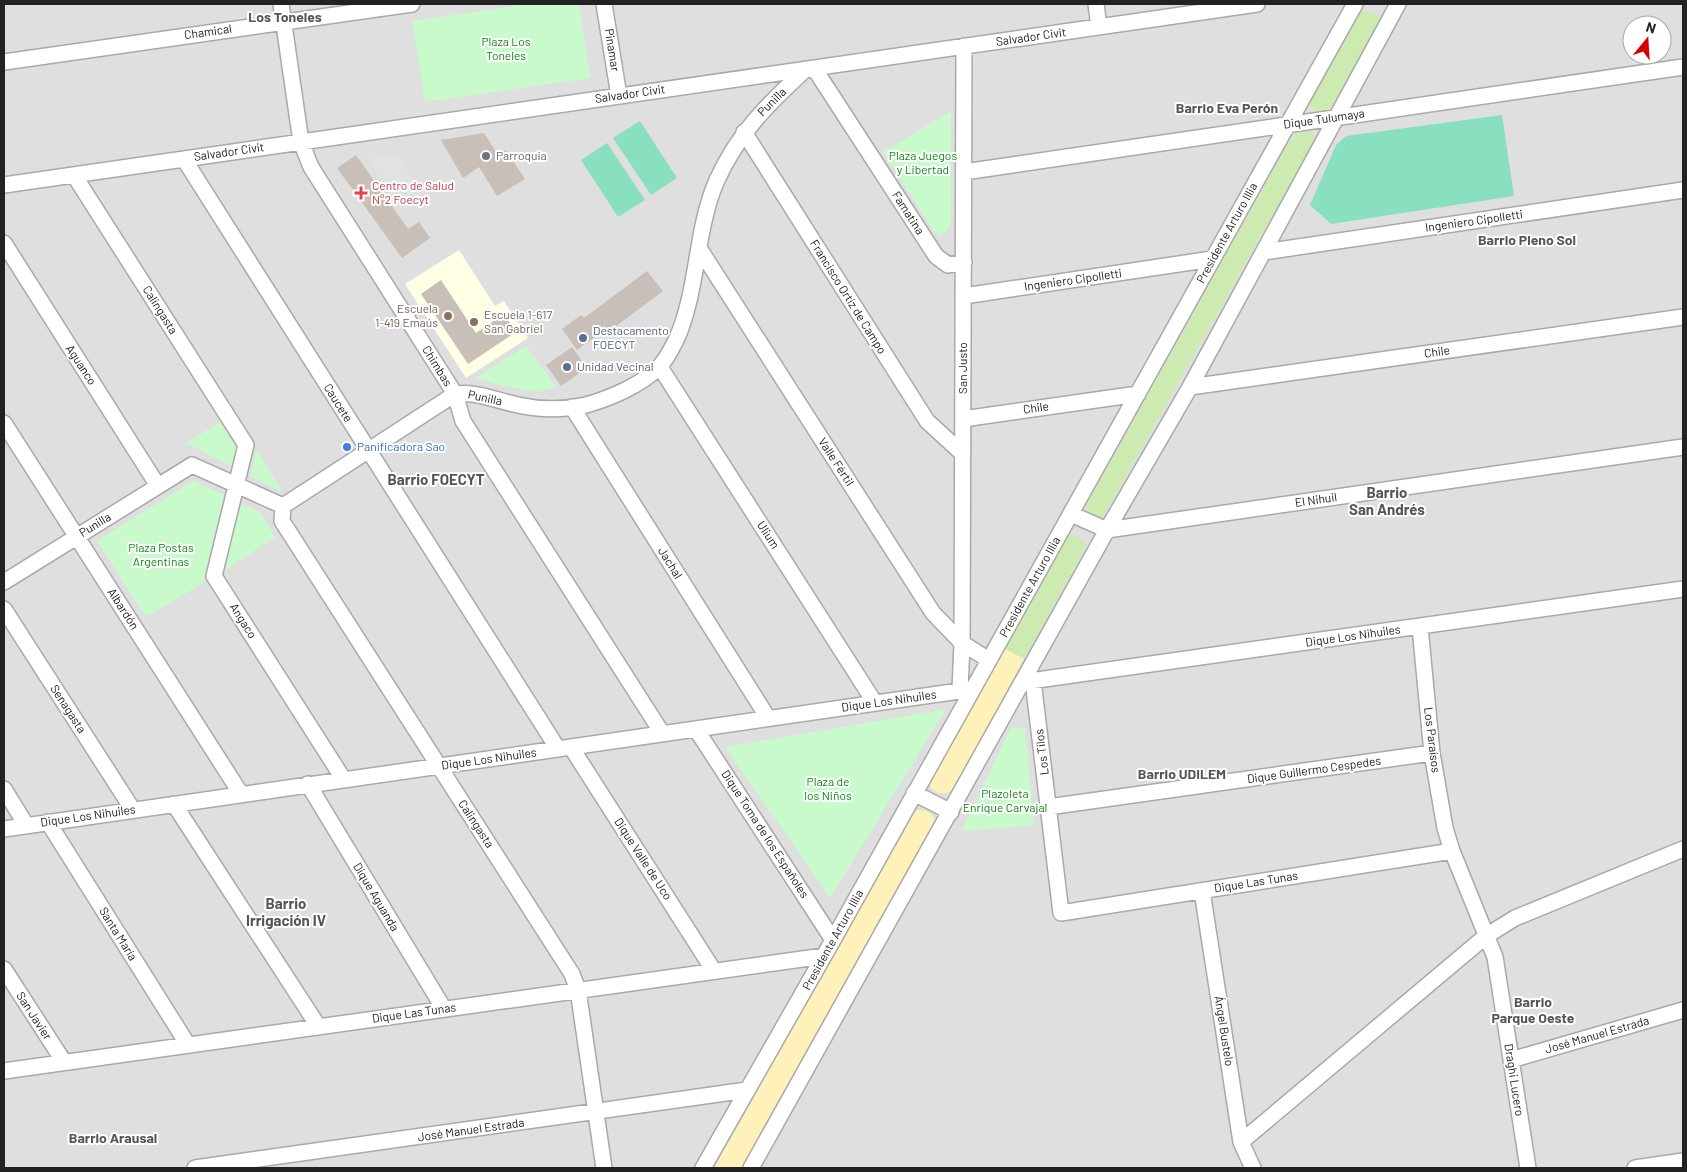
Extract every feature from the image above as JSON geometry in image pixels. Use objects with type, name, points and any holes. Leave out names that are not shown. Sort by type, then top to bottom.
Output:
[{"type":"street","name":"Chimbas","points":[[281,4],[301,142],[311,167],[455,394],[463,421],[662,733]]},
{"type":"street","name":"Chamical","points":[[4,62],[412,4]]},
{"type":"street","name":"Pinamar","points":[[604,4],[619,96]]},
{"type":"street","points":[[1096,4],[1099,27]]},
{"type":"street","name":"Salvador Civit","points":[[4,185],[1099,27],[1195,8],[1256,4]]},
{"type":"street","name":"Presidente Arturo Illia","points":[[703,1168],[834,940],[914,793],[967,689],[989,660],[1355,4]]},
{"type":"street","points":[[751,1168],[951,812],[1028,682],[1107,530],[1190,387],[1398,4]]},
{"type":"street","name":"San Justo","points":[[964,46],[962,643],[967,689]]},
{"type":"street","name":"Dique Tulumaya","points":[[964,172],[1683,67]]},
{"type":"street","name":"Punilla","points":[[4,582],[192,465],[283,506],[455,394],[462,393],[480,396],[519,406],[543,409],[586,405],[617,393],[638,382],[660,366],[671,351],[691,295],[706,211],[716,182],[730,153],[744,132],[762,111],[810,69]]},
{"type":"street","name":"Famatina","points":[[810,69],[936,256],[948,266],[964,262]]},
{"type":"street","name":"Francisco Ortíz de Campo","points":[[744,132],[927,421],[963,454]]},
{"type":"street","name":"Caucete","points":[[184,159],[368,451],[564,748]]},
{"type":"street","name":"Calingasta","points":[[74,175],[246,445]]},
{"type":"street","name":"Ingeniero Cipolletti","points":[[1264,252],[1683,190]]},
{"type":"street","name":"Aguanco","points":[[4,243],[158,486]]},
{"type":"street","name":"Valle Fértil","points":[[699,248],[933,613],[962,643],[989,660]]},
{"type":"street","name":"Ingeniero Cipolletti","points":[[964,296],[1212,259]]},
{"type":"street","name":"Chile","points":[[1190,387],[1683,317]]},
{"type":"street","name":"Ulium","points":[[660,366],[875,703]]},
{"type":"street","name":"Chile","points":[[963,419],[1138,394]]},
{"type":"street","name":"Jachal","points":[[572,407],[768,718]]},
{"type":"street","name":"Albardón","points":[[4,424],[241,794]]},
{"type":"street","name":"Angaco","points":[[246,445],[214,576],[344,780]]},
{"type":"street","name":"El Nihuil","points":[[1107,530],[1683,447]]},
{"type":"street","name":"Calingasta","points":[[283,506],[282,521],[572,974],[578,990],[604,1168]]},
{"type":"street","points":[[1071,514],[1107,530]]},
{"type":"street","name":"Dique Los Nihuiles","points":[[1028,682],[1683,589]]},
{"type":"street","name":"Senagasta","points":[[4,609],[133,810]]},
{"type":"street","name":"Los Paraísos","points":[[1420,627],[1432,753],[1445,828],[1452,851]]},
{"type":"street","name":"Los Tilos","points":[[1028,682],[1048,808],[1061,913]]},
{"type":"street","name":"Dique Los Nihuiles","points":[[4,828],[967,689]]},
{"type":"street","name":"Dique Toma de los Españoles","points":[[696,728],[834,940]]},
{"type":"street","name":"Dique Valle de Uco","points":[[564,748],[714,971]]},
{"type":"street","name":"Dique Guillermo Cespedes","points":[[1048,808],[1432,753]]},
{"type":"street","name":"Dique Aguanda","points":[[308,784],[444,1009]]},
{"type":"street","points":[[4,789],[26,825]]},
{"type":"street","points":[[914,793],[951,812]]},
{"type":"street","points":[[174,804],[318,1026]]},
{"type":"street","name":"Santa María","points":[[48,822],[188,1045]]},
{"type":"street","points":[[1242,1142],[1486,936],[1515,918],[1683,848]]},
{"type":"street","name":"Dique Las Tunas","points":[[1061,913],[1452,851]]},
{"type":"street","name":"Draghi Lucero","points":[[1452,851],[1495,957],[1528,1168]]},
{"type":"street","name":"Ángel Bustelo","points":[[1202,891],[1242,1142],[1253,1168]]},
{"type":"street","name":"Dique Las Tunas","points":[[4,1071],[824,956]]},
{"type":"street","name":"San Javier","points":[[4,969],[64,1062]]},
{"type":"street","name":"José Manuel Estrada","points":[[1511,1060],[1683,1010]]},
{"type":"street","name":"José Manuel Estrada","points":[[195,1168],[747,1090]]},
{"type":"street","points":[[1634,1168],[1683,1161]]},
{"type":"shaded area","points":[[4,4],[1683,4],[1683,1161],[1635,1168],[4,1168]]},
{"type":"shaded area","points":[[397,155],[422,194],[398,206],[367,159]]},
{"type":"shaded area","name":"Escuela 1-617 San Gabriel","points":[[459,250],[495,306],[504,301],[528,338],[466,378],[405,284]]},
{"type":"green space","name":"Plaza Los Toneles","points":[[529,4],[579,4],[590,78],[425,102],[412,21]]},
{"type":"green space","points":[[1361,10],[1384,16],[1333,106],[1327,111],[1315,110],[1309,105],[1310,101]]},
{"type":"green space","name":"Plaza Juegos y Libertad","points":[[951,111],[951,221],[946,232],[940,235],[933,230],[883,152]]},
{"type":"green space","points":[[1502,115],[1514,196],[1331,224],[1310,205],[1336,145],[1346,136]]},
{"type":"green space","points":[[640,121],[677,178],[651,195],[613,138]]},
{"type":"green space","points":[[1307,132],[1314,135],[1314,141],[1104,515],[1098,519],[1087,514],[1086,506],[1289,142],[1299,133]]},
{"type":"green space","points":[[607,143],[645,200],[618,217],[581,160]]},
{"type":"green space","points":[[526,346],[556,387],[537,392],[495,384],[476,378]]},
{"type":"green space","points":[[220,422],[236,449],[231,466],[186,443]]},
{"type":"green space","points":[[257,449],[282,492],[250,476]]},
{"type":"green space","name":"Plaza Postas Argentinas","points":[[193,481],[224,495],[203,583],[146,617],[97,541]]},
{"type":"green space","name":"Plaza Postas Argentinas","points":[[245,505],[260,512],[275,537],[225,570],[239,508]]},
{"type":"green space","points":[[1068,536],[1075,536],[1081,539],[1085,546],[1084,550],[1024,659],[1003,648]]},
{"type":"green space","name":"Plaza de los Niños","points":[[946,709],[830,898],[725,747]]},
{"type":"green space","name":"Plazoleta Enrique Carvajal","points":[[1011,728],[1025,728],[1034,825],[962,831]]},
{"type":"sand","points":[[1003,648],[1024,659],[954,789],[947,793],[938,793],[931,788],[930,779]]},
{"type":"sand","points":[[917,810],[930,813],[934,817],[935,823],[744,1168],[714,1168],[910,817]]},
{"type":"building","points":[[484,133],[498,155],[506,150],[525,179],[497,196],[479,167],[463,178],[441,140]]},
{"type":"building","points":[[356,155],[408,229],[419,222],[430,238],[402,258],[337,168]]},
{"type":"building","points":[[647,271],[663,291],[611,330],[609,327],[577,350],[562,329],[581,315],[584,318]]},
{"type":"building","points":[[441,280],[476,333],[504,314],[516,332],[468,364],[421,294]]},
{"type":"building","name":"Unidad Vecinal","points":[[572,347],[587,368],[561,386],[546,365]]},
{"type":"place","name":"Parroquia","points":[[486,156]]},
{"type":"place","name":"Centro de Salud N°2 Foecyt","points":[[361,193]]},
{"type":"place","name":"Escuela 1-419 Emaús","points":[[448,316]]},
{"type":"place","name":"Escuela 1-617 San Gabriel","points":[[474,322]]},
{"type":"place","name":"Destacamento FOECYT","points":[[583,338]]},
{"type":"place","name":"Unidad Vecinal","points":[[567,367]]},
{"type":"place","name":"Panificadora Sao","points":[[347,447]]},
{"type":"district","name":"Los Toneles","points":[[285,17]]},
{"type":"district","name":"Barrio Eva Perón","points":[[1227,108]]},
{"type":"district","name":"Barrio Pleno Sol","points":[[1527,240]]},
{"type":"district","name":"Barrio FOECYT","points":[[436,480]]},
{"type":"district","name":"Barrio San Andrés","points":[[1387,502]]},
{"type":"district","name":"Barrio UDILEM","points":[[1182,774]]},
{"type":"district","name":"Barrio Irrigación IV","points":[[286,912]]},
{"type":"district","name":"Barrio Parque Oeste","points":[[1533,1010]]},
{"type":"district","name":"Barrio Arausal","points":[[113,1138]]}]
